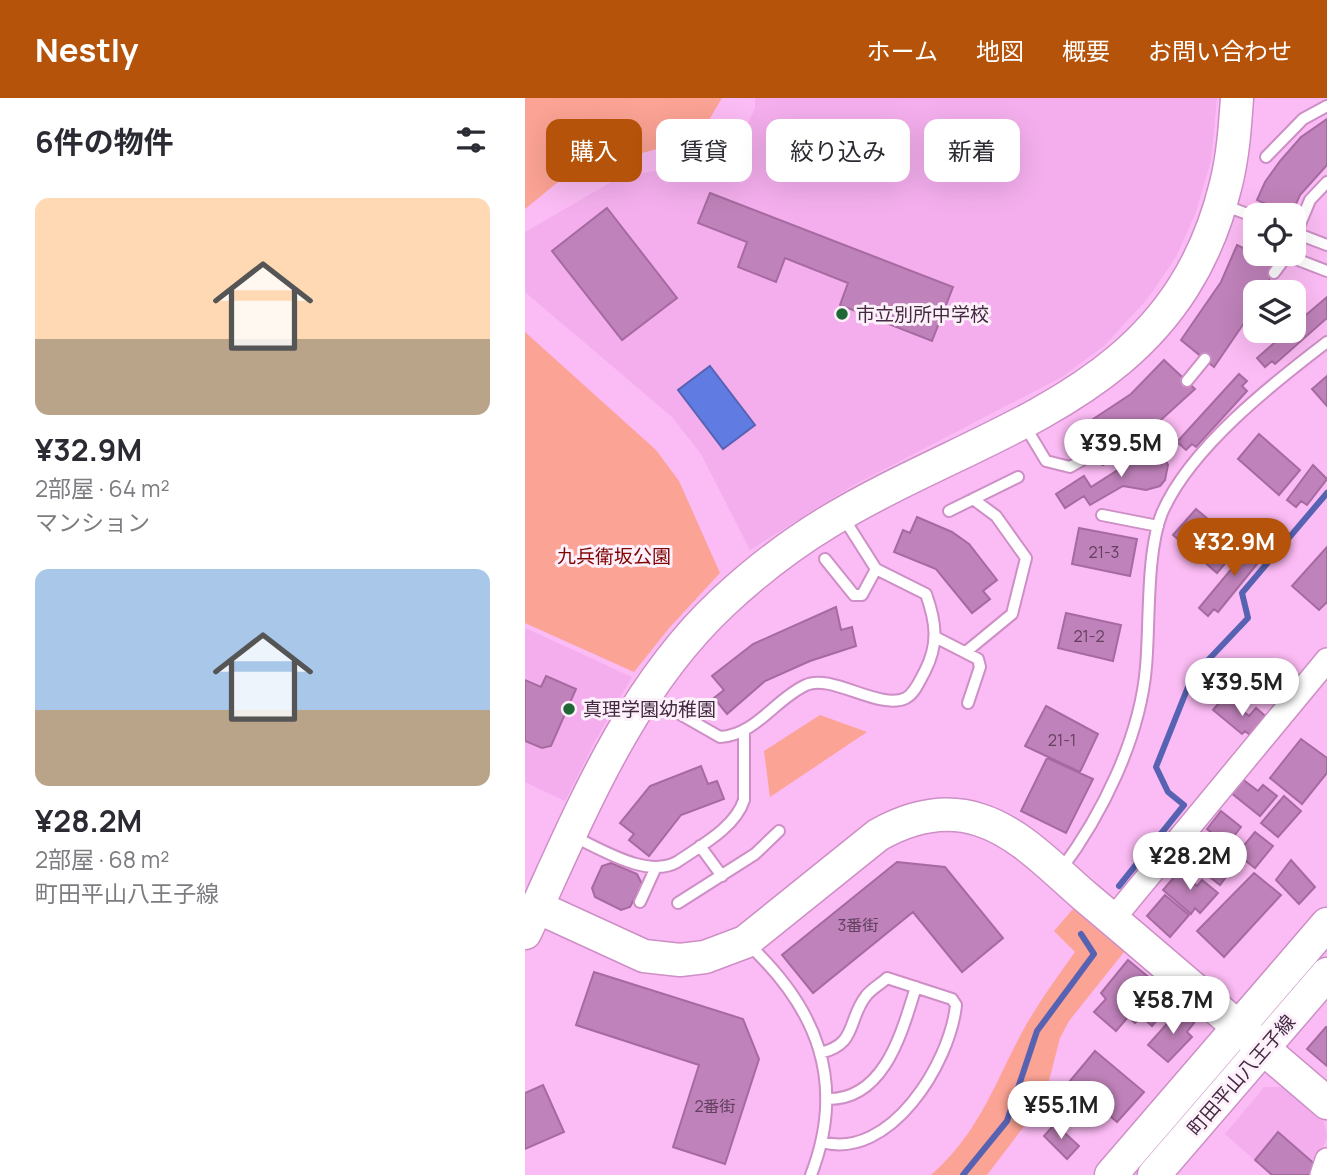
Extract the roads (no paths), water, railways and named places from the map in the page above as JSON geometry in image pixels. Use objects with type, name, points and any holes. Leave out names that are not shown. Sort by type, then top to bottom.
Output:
[{"type":"street","points":[[1237,98],[1233,151],[1220,204],[1196,265],[1164,314],[1131,351],[1098,380],[1023,423],[842,515],[775,558],[721,604],[646,694],[612,750],[529,914],[656,958],[692,960],[718,954],[745,942],[878,835],[897,824],[921,817],[951,814],[981,820],[1012,836],[1059,873],[1327,1103]]},
{"type":"street","points":[[1113,919],[1327,660]]},
{"type":"street","name":"町田平山八王子線","points":[[1111,1175],[1327,924]]},
{"type":"street","name":"町田平山八王子線","points":[[1154,1175],[1327,974]]},
{"type":"street","points":[[1322,1175],[1327,1160]]},
{"type":"lane","points":[[1266,157],[1303,119],[1327,106]]},
{"type":"lane","points":[[1306,209],[1310,200],[1327,182]]},
{"type":"lane","points":[[1220,204],[1243,213]]},
{"type":"lane","points":[[1306,239],[1327,245]]},
{"type":"lane","points":[[1306,262],[1327,271]]},
{"type":"lane","points":[[1274,273],[1279,266]]},
{"type":"lane","points":[[1059,873],[1101,808],[1126,750],[1146,671],[1158,526],[1169,498],[1242,410],[1327,342]]},
{"type":"lane","points":[[1187,381],[1205,359]]},
{"type":"lane","points":[[1023,423],[1046,461],[1052,464],[1070,467],[1091,455]]},
{"type":"lane","points":[[949,511],[1018,477]]},
{"type":"lane","points":[[967,651],[1012,614],[1026,558],[996,516],[973,499]]},
{"type":"lane","points":[[646,694],[711,735],[728,737],[744,732],[789,695],[815,682],[881,698],[904,699],[912,693],[923,676],[937,638],[926,594],[876,569],[842,515]]},
{"type":"lane","points":[[1102,515],[1158,526]]},
{"type":"lane","points":[[825,559],[854,595],[862,595],[876,569]]},
{"type":"lane","points":[[937,638],[975,655],[981,667],[968,703]]},
{"type":"lane","points":[[571,835],[633,862],[656,867],[670,866],[699,846],[742,808],[744,732]]},
{"type":"lane","points":[[678,903],[755,854],[779,831]]},
{"type":"lane","points":[[699,846],[722,876]]},
{"type":"lane","points":[[640,902],[656,867]]},
{"type":"lane","points":[[745,942],[791,989],[813,1027],[826,1099],[822,1142],[811,1175]]},
{"type":"lane","points":[[820,1054],[839,1047],[845,1041],[865,997],[887,978],[952,999],[956,1005],[941,1054],[917,1098],[884,1128],[854,1144],[843,1147],[822,1142]]},
{"type":"lane","points":[[826,1099],[852,1095],[884,1066],[897,1044],[916,987]]},
{"type":"water","points":[[710,366],[755,425],[723,449],[678,390]]},
{"type":"waterway","points":[[1119,886],[1184,805],[1168,792],[1156,767],[1192,677],[1248,618],[1242,593],[1327,493]]},
{"type":"waterway","points":[[963,1175],[1007,1121],[1037,1031],[1094,954],[1081,934]]},
{"type":"place","name":"市立別所中学校","points":[[842,314]]},
{"type":"place","name":"真理学園幼稚園","points":[[569,709]]},
{"type":"park label","name":"九兵衛坂公園","points":[[614,556]]}]
